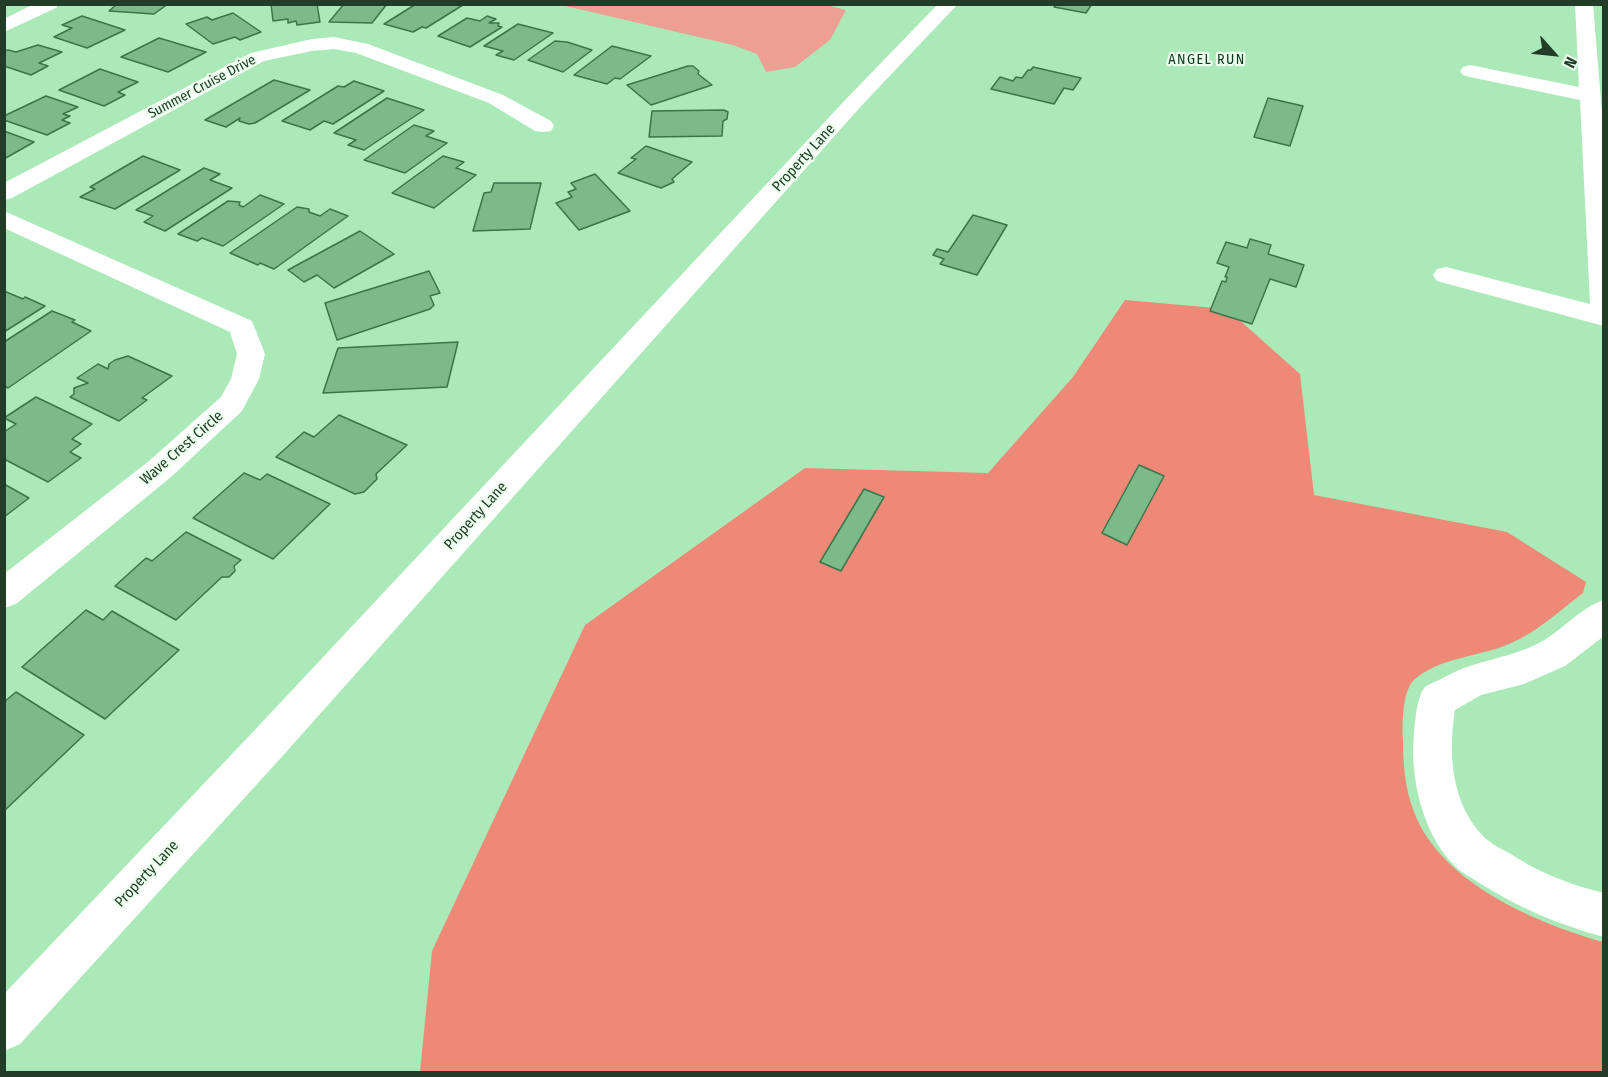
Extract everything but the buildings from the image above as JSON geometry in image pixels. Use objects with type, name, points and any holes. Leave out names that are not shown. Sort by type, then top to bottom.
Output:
[{"type":"street","points":[[4,26],[50,4]]},
{"type":"street","name":"Property Lane","points":[[4,1028],[265,747],[856,100],[948,4]]},
{"type":"street","points":[[1446,275],[1604,317],[1584,4]]},
{"type":"street","name":"Summer Cruise Drive","points":[[4,193],[258,57],[312,45],[334,43],[361,48],[496,99],[543,126]]},
{"type":"street","points":[[1470,70],[1590,96]]},
{"type":"street","name":"Wave Crest Circle","points":[[4,218],[87,258],[242,327],[251,354],[245,379],[232,404],[160,469],[4,594]]},
{"type":"street","points":[[1604,615],[1552,656],[1524,668],[1473,680],[1438,700],[1432,728],[1434,775],[1445,818],[1469,852],[1515,882],[1551,899],[1604,915]]},
{"type":"shaded area","points":[[561,5],[827,5],[846,10],[830,40],[795,67],[766,72],[757,54],[733,45]]},
{"type":"shaded area","points":[[1125,300],[1227,309],[1300,374],[1314,495],[1507,532],[1586,582],[1583,593],[1525,636],[1493,650],[1435,667],[1415,679],[1405,699],[1403,749],[1407,785],[1414,812],[1427,837],[1446,860],[1494,897],[1549,924],[1603,942],[1603,1072],[420,1072],[432,951],[585,625],[805,468],[988,473],[1073,377]]},
{"type":"district","name":"ANGEL RUN","points":[[1207,60]]}]
